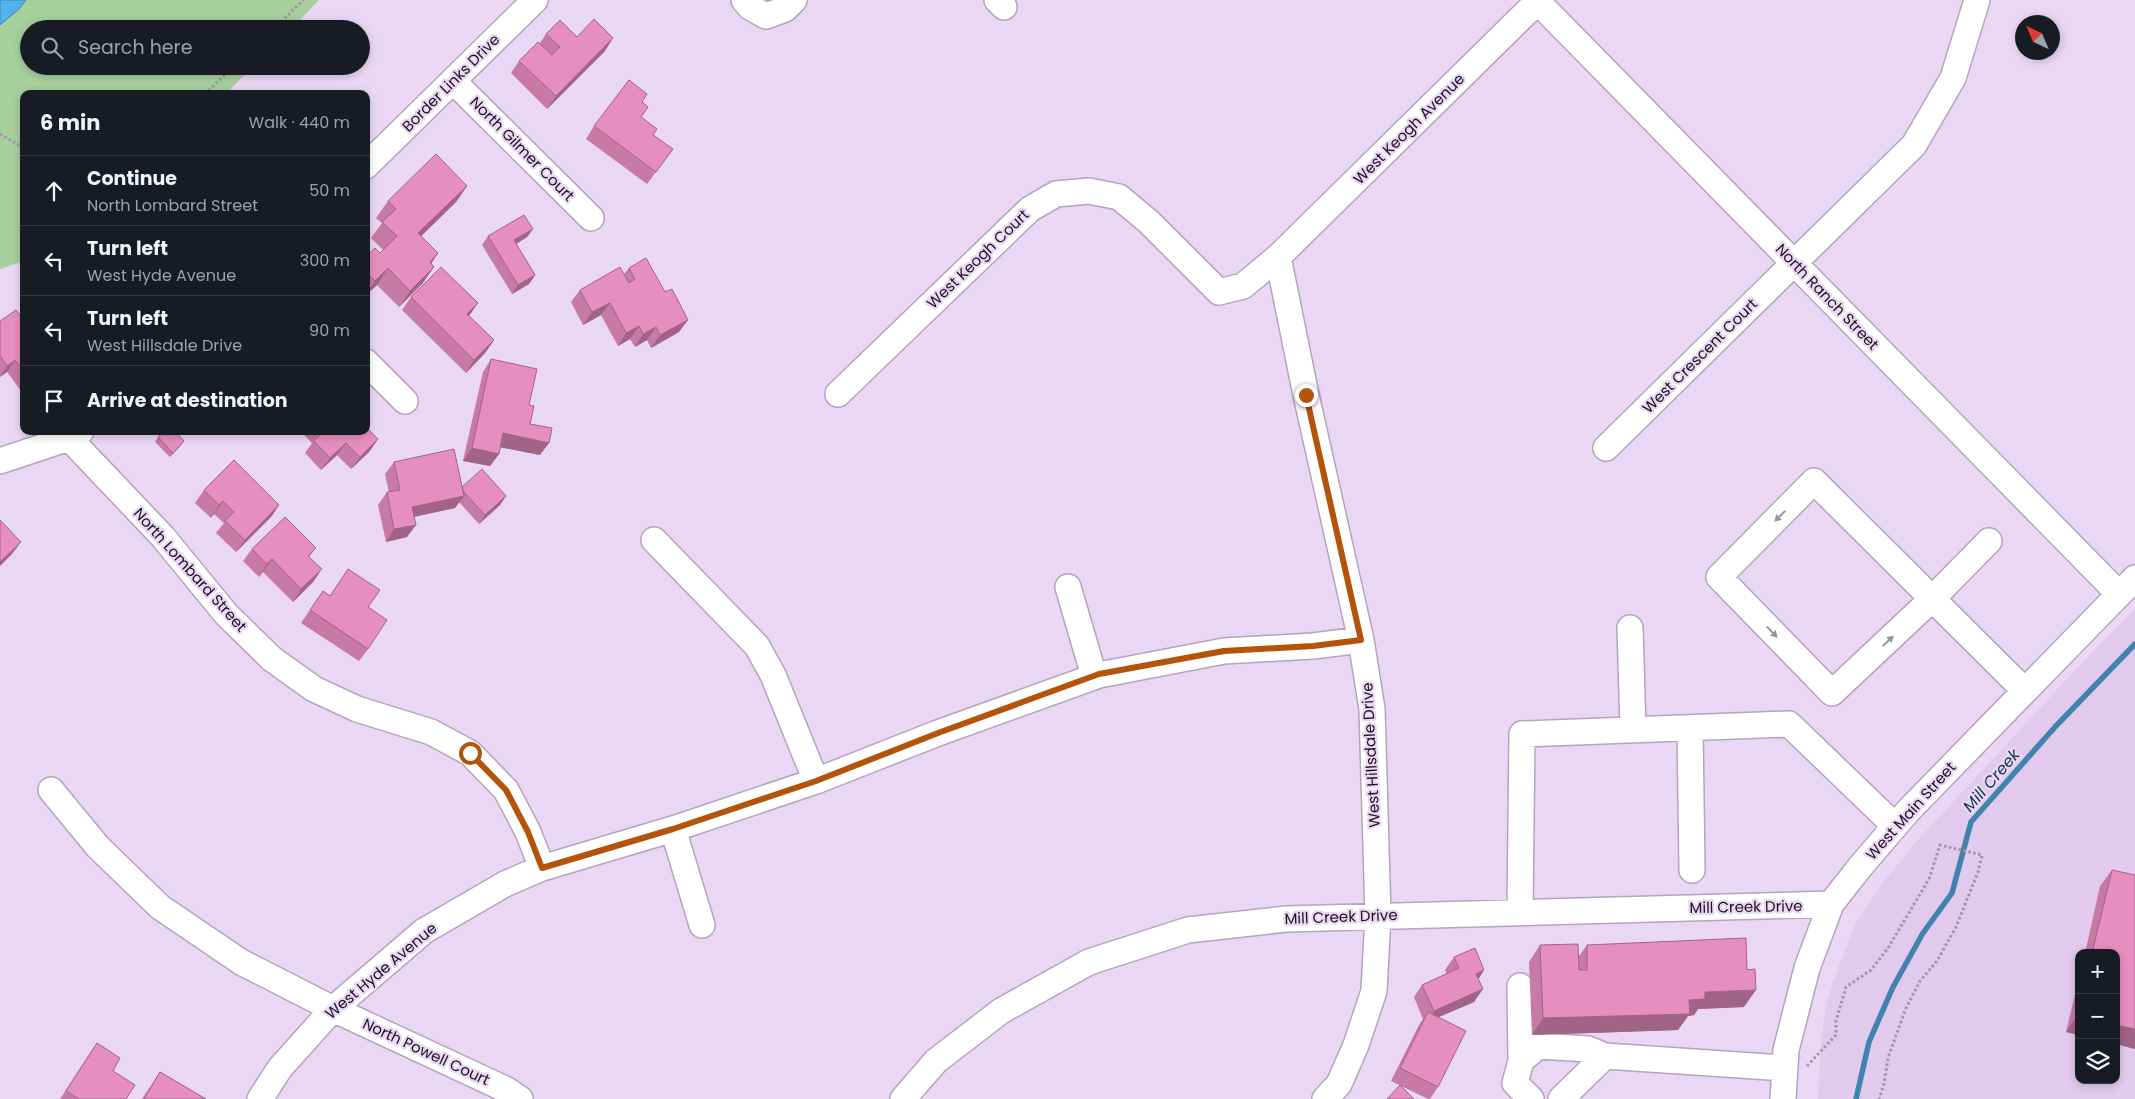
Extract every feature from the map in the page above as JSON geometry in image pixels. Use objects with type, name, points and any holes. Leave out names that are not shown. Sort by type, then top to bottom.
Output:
[{"type":"street","name":"Border Links Drive","points":[[370,162],[535,0]]},
{"type":"street","points":[[744,0],[750,7],[766,16],[785,9],[794,0]]},
{"type":"street","name":"North Ranch Street","points":[[1538,0],[1794,263],[2127,585]]},
{"type":"street","name":"West Keogh Avenue","points":[[1278,257],[1538,0]]},
{"type":"street","name":"West Crescent Court","points":[[1606,448],[1914,145],[1953,78],[1977,0]]},
{"type":"street","name":"North Gilmer Court","points":[[453,80],[591,218]]},
{"type":"street","name":"West Keogh Court","points":[[838,394],[1030,208],[1056,194],[1090,191],[1119,197],[1149,222],[1219,292],[1243,286],[1278,257]]},
{"type":"street","name":"West Hillsdale Drive","points":[[1278,257],[1306,395],[1361,640],[1372,709],[1378,915],[1374,991],[1356,1045],[1339,1084],[1325,1099]]},
{"type":"street","points":[[370,366],[405,401]]},
{"type":"street","points":[[0,461],[75,435]]},
{"type":"street","name":"North Lombard Street","points":[[75,435],[226,614],[272,659],[314,690],[357,709],[431,732],[470,753],[506,790],[528,832],[542,868]]},
{"type":"street","points":[[1989,541],[1932,599],[1832,693],[1719,577],[1814,481],[1932,599],[2024,690]]},
{"type":"street","points":[[654,540],[758,646],[773,675],[816,781]]},
{"type":"street","name":"West Main Street","points":[[1783,1099],[1794,1069],[1786,1050],[1807,968],[1831,904],[1895,826],[2127,585]]},
{"type":"street","points":[[1068,588],[1094,676]]},
{"type":"street","points":[[1630,628],[1633,730]]},
{"type":"street","name":"West Hyde Avenue","points":[[260,1099],[280,1068],[333,1009],[424,931],[505,884],[542,868],[673,829],[816,781],[938,733],[1094,676],[1224,651],[1313,646],[1361,640]]},
{"type":"street","points":[[1520,912],[1522,734],[1789,724],[1895,826]]},
{"type":"street","points":[[1690,728],[1692,870]]},
{"type":"street","name":"North Powell Court","points":[[51,790],[98,847],[160,907],[241,962],[333,1009],[507,1090],[520,1099]]},
{"type":"street","points":[[673,829],[702,925]]},
{"type":"street","name":"Mill Creek Drive","points":[[903,1099],[936,1061],[1001,1011],[1089,962],[1188,930],[1286,919],[1378,915],[1831,904]]},
{"type":"street","points":[[1520,986],[1521,1061],[1515,1083],[1530,1099]]},
{"type":"street","points":[[1521,1061],[1538,1046],[1588,1050],[1605,1056],[1794,1069]]},
{"type":"street","points":[[1561,1099],[1605,1056]]},
{"type":"path","points":[[283,20],[303,0]]},
{"type":"path","points":[[209,90],[225,75]]},
{"type":"path","points":[[0,134],[20,146]]},
{"type":"path","points":[[1794,1069],[1836,1035],[1836,1021],[1846,987],[1871,970],[1888,948],[1929,879],[1940,845],[1982,855],[1967,902],[1937,961],[1920,981],[1906,1008],[1888,1058],[1880,1099]]},
{"type":"shaded area","points":[[2135,609],[2135,1099],[1818,1099],[1821,1039],[1827,1001],[1839,966],[1856,923],[1882,884],[1915,843],[2076,669]]},
{"type":"green space","points":[[0,0],[319,0],[300,20],[20,20],[20,75],[244,75],[230,90],[20,90],[20,262],[0,269]]},
{"type":"water","points":[[0,0],[26,0],[19,9],[0,25]]},
{"type":"building","points":[[594,19],[613,38],[556,96],[519,61],[538,42],[552,55],[560,47],[546,34],[560,20],[577,37]]},
{"type":"building","points":[[629,80],[647,94],[642,102],[648,107],[641,117],[657,129],[653,135],[673,149],[656,172],[594,126]]},
{"type":"building","points":[[436,154],[467,186],[418,233],[438,253],[430,262],[434,267],[410,291],[388,268],[375,281],[370,276],[370,252],[375,248],[380,253],[397,236],[382,222],[396,209],[388,201]]},
{"type":"building","points":[[524,215],[533,229],[514,240],[535,275],[518,285],[488,236]]},
{"type":"building","points":[[646,258],[665,292],[672,289],[688,320],[660,335],[656,327],[643,334],[639,326],[626,333],[610,303],[592,312],[580,290],[620,267],[629,283],[635,279],[629,268]]},
{"type":"building","points":[[441,267],[478,303],[467,314],[494,340],[474,360],[411,297]]},
{"type":"building","points":[[16,310],[20,316],[20,366],[15,360],[7,366],[0,356],[0,321]]},
{"type":"building","points":[[491,359],[537,369],[529,405],[534,406],[530,424],[552,428],[549,443],[503,433],[499,454],[472,448]]},
{"type":"building","points":[[370,431],[378,439],[360,457],[346,443],[330,458],[314,441],[320,435],[370,435]]},
{"type":"building","points":[[160,435],[179,435],[184,441],[173,453],[158,437]]},
{"type":"building","points":[[454,449],[464,496],[412,507],[416,525],[394,529],[387,492],[400,490],[394,462]]},
{"type":"building","points":[[234,460],[279,505],[245,540],[225,521],[234,512],[223,501],[219,505],[204,490]]},
{"type":"building","points":[[482,469],[506,496],[485,515],[463,491],[462,487]]},
{"type":"building","points":[[285,517],[316,548],[308,556],[322,569],[301,589],[272,559],[267,564],[252,549]]},
{"type":"building","points":[[0,520],[21,542],[0,562]]},
{"type":"building","points":[[348,569],[380,590],[368,607],[387,620],[368,649],[310,610],[323,591],[330,596]]},
{"type":"building","points":[[2112,870],[2135,875],[2135,1029],[2120,1026],[2120,949],[2093,949]]},
{"type":"building","points":[[1746,938],[1747,970],[1755,969],[1756,990],[1705,992],[1705,999],[1689,1000],[1690,1014],[1543,1018],[1540,945],[1578,944],[1579,970],[1587,970],[1587,945]]},
{"type":"building","points":[[1475,948],[1484,970],[1476,974],[1483,989],[1434,1011],[1422,985],[1459,968],[1454,957]]},
{"type":"building","points":[[1428,1012],[1466,1031],[1438,1087],[1400,1068]]},
{"type":"building","points":[[97,1043],[120,1058],[113,1071],[135,1085],[126,1099],[79,1099],[66,1091]]},
{"type":"building","points":[[160,1072],[206,1099],[144,1099]]},
{"type":"building","points":[[1400,1085],[1414,1099],[1387,1099]]},
{"type":"waterway","name":"Mill Creek","points":[[1856,1099],[1869,1042],[1893,987],[1923,933],[1952,893],[1971,822],[2055,727],[2135,644]]},
{"type":"route","points":[[470,753],[506,790],[528,832],[542,868],[673,829],[816,781],[938,733],[1099,674],[1224,651],[1313,646],[1361,640],[1306,395]]}]
